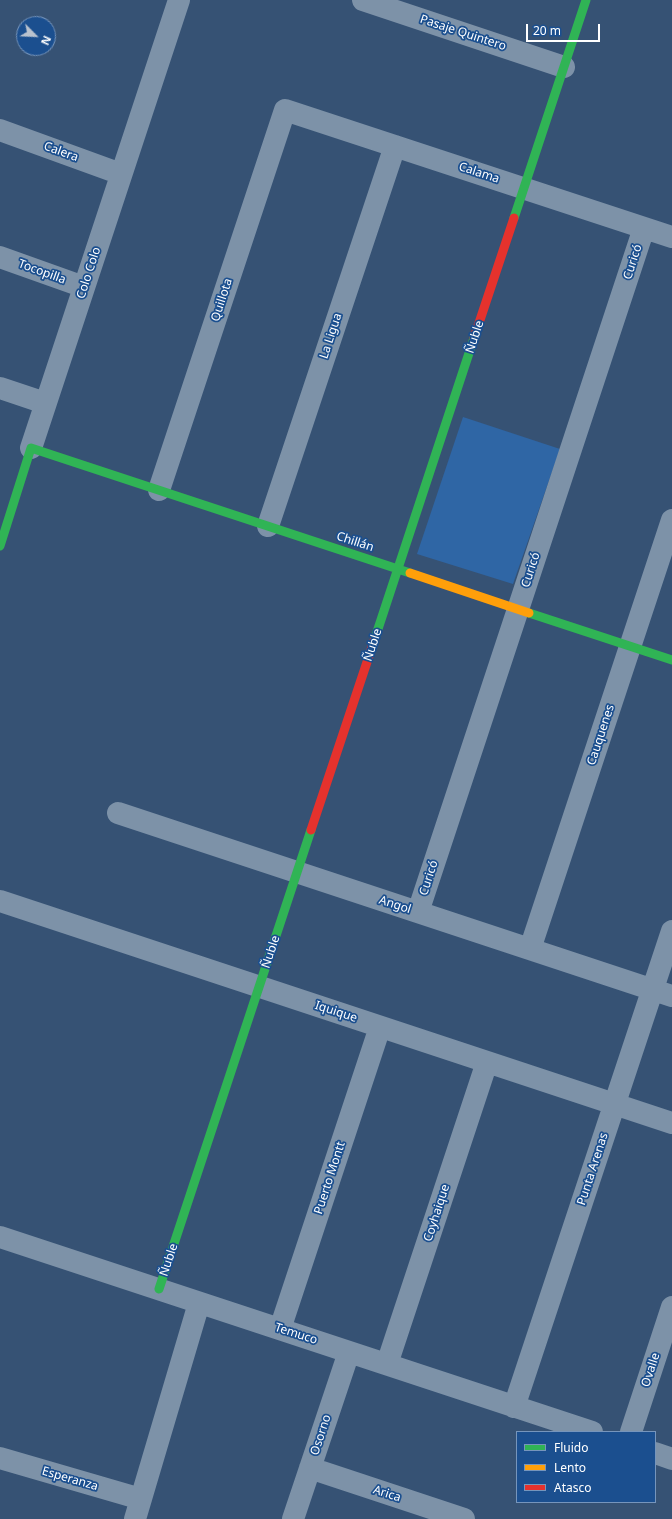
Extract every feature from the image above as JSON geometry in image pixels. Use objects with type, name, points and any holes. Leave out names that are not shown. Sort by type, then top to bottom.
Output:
[{"type":"street","name":"Colo Colo","points":[[0,546],[45,403],[179,0]]},
{"type":"street","name":"Pasaje Quintero","points":[[363,0],[564,67]]},
{"type":"street","name":"Ñuble","points":[[159,1289],[586,0]]},
{"type":"street","name":"Calama","points":[[285,110],[672,237]]},
{"type":"street","name":"Quillota","points":[[159,490],[285,110]]},
{"type":"street","name":"Calera","points":[[0,130],[121,174]]},
{"type":"street","name":"La Ligua","points":[[268,526],[395,146]]},
{"type":"street","name":"Curicó","points":[[418,912],[644,228]]},
{"type":"street","name":"Tocopilla","points":[[0,257],[84,287]]},
{"type":"street","points":[[0,388],[45,403]]},
{"type":"street","name":"Chillán","points":[[31,448],[672,660]]},
{"type":"street","name":"Cauquenes","points":[[530,949],[672,520]]},
{"type":"street","name":"Angol","points":[[118,813],[662,993]]},
{"type":"street","name":"Iquique","points":[[0,901],[672,1124]]},
{"type":"street","name":"Punta Arenas","points":[[514,1407],[614,1104],[662,993],[672,931]]},
{"type":"street","name":"Puerto Montt","points":[[280,1329],[380,1027]]},
{"type":"street","name":"Coyhaique","points":[[388,1364],[487,1062]]},
{"type":"street","name":"Temuco","points":[[0,1237],[589,1431]]},
{"type":"street","points":[[138,1509],[200,1303]]},
{"type":"street","name":"Ovalle","points":[[631,1431],[672,1307]]},
{"type":"street","name":"Osorno","points":[[293,1519],[349,1352]]},
{"type":"street","points":[[656,1453],[672,1459]]},
{"type":"street","name":"Esperanza","points":[[0,1458],[138,1509]]},
{"type":"street","name":"Arica","points":[[310,1468],[419,1512],[464,1519]]},
{"type":"shaded area","points":[[463,417],[560,449],[513,584],[417,554]]},
{"type":"traffic: fast","points":[[514,218],[586,0]]},
{"type":"traffic: fast","points":[[375,638],[474,338]]},
{"type":"traffic: fast","points":[[0,546],[31,448],[410,573]]},
{"type":"traffic: fast","points":[[529,613],[672,660]]},
{"type":"traffic: fast","points":[[159,1289],[311,830]]},
{"type":"traffic: slow","points":[[410,573],[529,613]]},
{"type":"traffic: jam","points":[[474,338],[514,218]]},
{"type":"traffic: jam","points":[[311,830],[375,638]]}]
